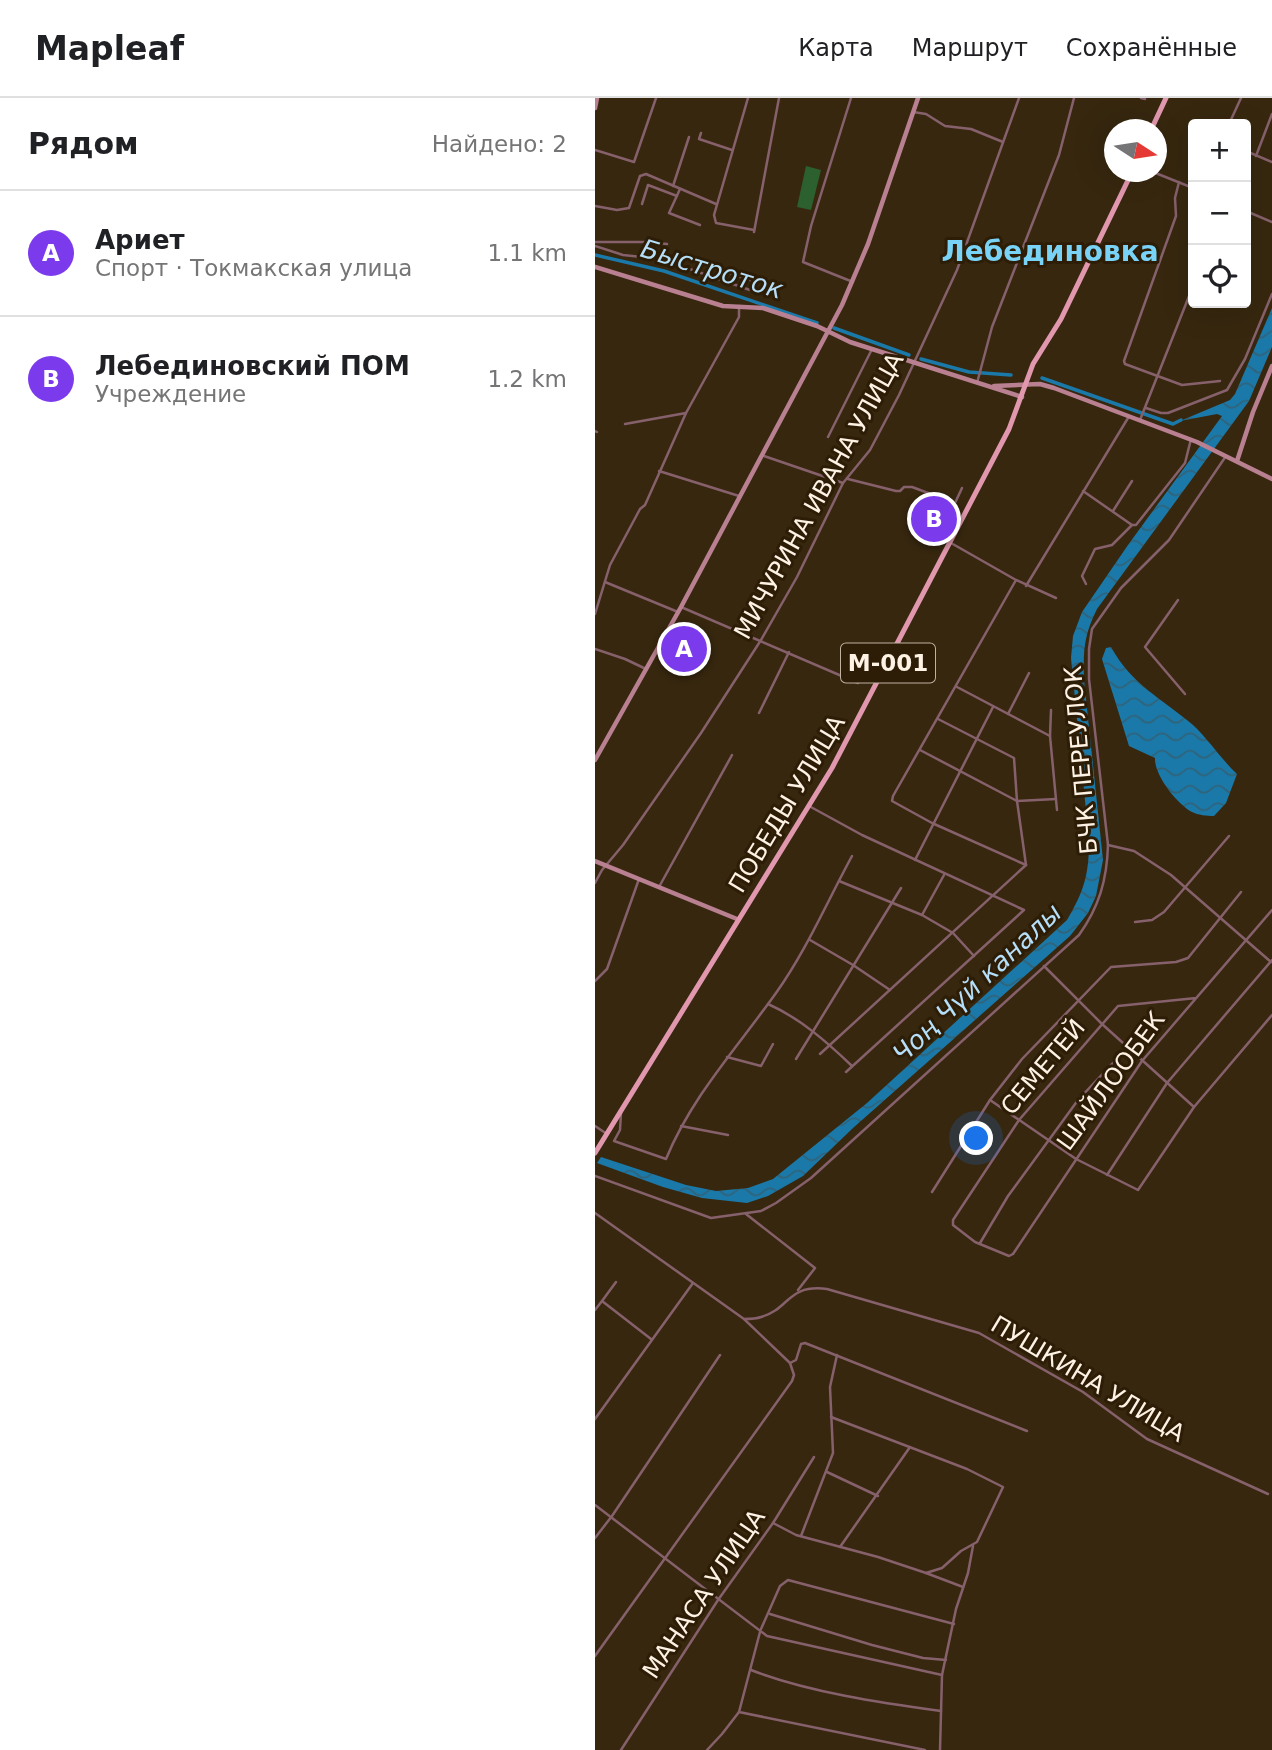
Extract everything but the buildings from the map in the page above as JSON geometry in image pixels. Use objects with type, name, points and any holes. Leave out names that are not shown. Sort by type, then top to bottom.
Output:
[{"type":"main road","points":[[595,108],[597,98]]},
{"type":"main road","points":[[595,760],[739,496],[764,456],[853,282],[869,244],[918,98]]},
{"type":"main road","points":[[1156,119],[1166,98]]},
{"type":"main road","name":"ПОБЕДЫ УЛИЦА","points":[[595,1153],[809,806],[951,543],[1009,429],[1033,364],[1061,319],[1127,182]]},
{"type":"main road","points":[[595,267],[723,306],[759,307],[817,326],[872,349],[1022,397]]},
{"type":"main road","points":[[1237,461],[1272,366]]},
{"type":"main road","points":[[990,386],[1040,384],[1130,416],[1143,413],[1272,479]]},
{"type":"main road","points":[[595,861],[737,919]]},
{"type":"street","points":[[595,150],[634,162],[656,98]]},
{"type":"street","points":[[748,98],[714,215],[716,223],[754,231],[779,98]]},
{"type":"street","points":[[851,98],[811,226],[803,262],[853,282]]},
{"type":"street","name":"МИЧУРИНА ИВАНА УЛИЦА","points":[[595,883],[605,865],[623,845],[701,733],[761,640],[797,577],[843,483],[870,450],[957,270],[1019,98]]},
{"type":"street","points":[[977,383],[992,327],[1059,155],[1074,98]]},
{"type":"street","points":[[1231,119],[1241,98]]},
{"type":"street","points":[[913,112],[926,114],[945,126],[971,129],[1003,142]]},
{"type":"street","points":[[1255,156],[1272,114]]},
{"type":"street","points":[[701,133],[699,139],[732,150]]},
{"type":"street","points":[[673,186],[689,137]]},
{"type":"street","points":[[1251,154],[1272,162]]},
{"type":"street","points":[[595,206],[617,210],[629,208],[643,174],[716,204]]},
{"type":"street","points":[[1167,178],[1188,186]]},
{"type":"street","points":[[1179,183],[1175,198],[1176,216],[1125,357],[1125,364],[1182,385],[1220,382]]},
{"type":"street","points":[[642,204],[648,185],[677,196]]},
{"type":"street","points":[[680,189],[669,213],[700,225]]},
{"type":"street","points":[[1251,213],[1272,222]]},
{"type":"street","points":[[595,244],[667,244]]},
{"type":"street","points":[[595,244],[623,255],[685,258],[754,281],[750,290],[661,258]]},
{"type":"street","points":[[1188,299],[1143,413],[1168,413],[1227,390],[1245,359],[1272,294]]},
{"type":"street","points":[[595,614],[610,565],[640,509],[645,505],[686,413],[739,317],[739,306]]},
{"type":"street","points":[[828,436],[872,349]]},
{"type":"street","points":[[625,424],[686,413]]},
{"type":"street","points":[[1026,586],[1130,416]]},
{"type":"street","points":[[1086,584],[1082,576],[1095,549],[1112,545],[1132,525],[1136,525],[1185,463],[1191,439]]},
{"type":"street","points":[[764,456],[843,483]]},
{"type":"street","name":"БЧК ПЕРЕУЛОК","points":[[595,1176],[711,1218],[761,1211],[811,1178],[1079,935],[1091,918],[1104,888],[1108,845],[1089,679],[1092,629],[1121,588],[1169,540],[1226,456]]},
{"type":"street","points":[[658,471],[739,496]]},
{"type":"street","points":[[848,479],[898,492],[904,487],[912,487],[955,503],[963,488]]},
{"type":"street","points":[[1113,511],[1132,481]]},
{"type":"street","points":[[1083,491],[1132,525]]},
{"type":"street","points":[[951,543],[1026,586],[1056,598]]},
{"type":"street","points":[[1016,580],[892,801],[932,823],[1026,865]]},
{"type":"street","points":[[605,582],[761,640],[858,683]]},
{"type":"street","points":[[1178,600],[1145,647],[1185,694]]},
{"type":"street","points":[[595,649],[646,669]]},
{"type":"street","points":[[759,713],[789,652]]},
{"type":"street","points":[[1008,714],[1029,673]]},
{"type":"street","points":[[957,687],[1050,736]]},
{"type":"street","points":[[915,860],[993,706]]},
{"type":"street","points":[[1051,710],[1050,736],[1057,810]]},
{"type":"street","points":[[939,719],[1014,758],[1026,865]]},
{"type":"street","points":[[920,750],[1018,799],[1056,799]]},
{"type":"street","points":[[659,887],[732,755]]},
{"type":"street","points":[[809,806],[915,860],[1024,910],[846,1072]]},
{"type":"street","points":[[1135,922],[1158,917],[1229,836]]},
{"type":"street","points":[[1107,1175],[1167,1083],[1272,961],[1171,875],[1134,851],[1108,845]]},
{"type":"street","points":[[621,1110],[620,1130],[614,1141],[666,1159],[681,1126],[727,1057],[776,994],[810,939],[852,856]]},
{"type":"street","points":[[820,1054],[1026,865]]},
{"type":"street","points":[[922,915],[945,874]]},
{"type":"street","points":[[595,981],[607,969],[639,879]]},
{"type":"street","points":[[839,881],[922,915],[953,933],[974,956]]},
{"type":"street","points":[[796,1059],[901,888]]},
{"type":"street","points":[[932,1192],[990,1100],[1022,1059],[1111,967],[1176,962],[1188,958],[1241,892]]},
{"type":"street","name":"ШАЙЛООБЕК","points":[[980,1243],[1009,1256],[1013,1254],[1142,1061],[1272,910]]},
{"type":"street","points":[[810,939],[890,990]]},
{"type":"street","points":[[1044,966],[1077,1002],[1194,1107]]},
{"type":"street","name":"СЕМЕТЕЙ","points":[[980,1243],[975,1242],[952,1222],[1019,1120],[1102,1024],[1118,1006],[1196,998]]},
{"type":"street","points":[[767,1004],[830,1044],[852,1066]]},
{"type":"street","points":[[990,1100],[1076,1159],[1138,1191],[1194,1107],[1272,1015]]},
{"type":"street","points":[[727,1057],[761,1066],[773,1044]]},
{"type":"street","points":[[980,1243],[1008,1196],[1077,1100],[1127,1048]]},
{"type":"street","points":[[595,1126],[607,1134]]},
{"type":"street","points":[[681,1126],[728,1135]]},
{"type":"street","points":[[595,1213],[744,1319],[790,1363],[794,1374],[792,1381],[595,1656]]},
{"type":"street","points":[[744,1319],[762,1317],[797,1291],[815,1268],[745,1214]]},
{"type":"street","points":[[595,1310],[616,1282]]},
{"type":"street","points":[[595,1419],[693,1283]]},
{"type":"street","name":"ПУШКИНА УЛИЦА","points":[[797,1291],[815,1287],[827,1289],[979,1333],[1083,1392],[1147,1439],[1268,1494]]},
{"type":"street","points":[[602,1301],[651,1339]]},
{"type":"street","points":[[790,1363],[796,1360],[801,1344],[805,1343],[1027,1431]]},
{"type":"street","points":[[595,1538],[613,1516],[720,1355]]},
{"type":"street","points":[[803,1536],[833,1453],[830,1387],[837,1355]]},
{"type":"street","points":[[831,1416],[967,1469],[1003,1487],[977,1542],[961,1551],[942,1568],[926,1573]]},
{"type":"street","points":[[840,1547],[910,1447]]},
{"type":"street","name":"МАНАСА УЛИЦА","points":[[621,1750],[814,1457]]},
{"type":"street","points":[[826,1471],[878,1496]]},
{"type":"street","points":[[595,1505],[613,1516],[767,1636],[942,1675]]},
{"type":"street","points":[[773,1523],[796,1535],[926,1573],[963,1587]]},
{"type":"street","points":[[940,1750],[942,1675],[973,1546]]},
{"type":"street","points":[[707,1750],[739,1712],[761,1631],[783,1582],[791,1581],[954,1624]]},
{"type":"street","points":[[770,1614],[872,1645],[923,1658],[946,1660]]},
{"type":"street","points":[[751,1670],[858,1698],[941,1712]]},
{"type":"street","points":[[739,1712],[925,1750]]},
{"type":"green space","points":[[806,166],[821,170],[811,210],[797,207]]},
{"type":"green space","points":[[675,637],[687,643],[691,638],[702,645],[691,665],[666,654]]},
{"type":"water","points":[[1272,308],[1272,347],[1249,401],[1097,609],[1089,627],[1084,651],[1084,680],[1103,860],[1096,896],[1088,913],[1070,936],[853,1128],[803,1176],[768,1196],[747,1203],[702,1198],[597,1163],[601,1157],[686,1185],[716,1191],[748,1188],[773,1179],[867,1103],[1067,920],[1078,900],[1087,873],[1089,853],[1071,658],[1073,636],[1082,612],[1222,416],[1217,414],[1180,421],[1230,400],[1235,394]]},
{"type":"water","points":[[1111,647],[1128,671],[1193,725],[1237,774],[1226,803],[1214,816],[1197,814],[1186,808],[1162,780],[1155,758],[1129,746],[1102,659],[1106,648]]},
{"type":"waterway","name":"Быстроток","points":[[595,255],[664,271],[817,323]]},
{"type":"waterway","name":"Быстроток","points":[[834,328],[909,355]]},
{"type":"waterway","name":"Быстроток","points":[[921,359],[969,372],[1011,375]]},
{"type":"waterway","name":"Быстроток","points":[[1042,378],[1173,424],[1181,420]]},
{"type":"place","name":"Лебединовский ПОМ","points":[[934,519]]},
{"type":"place","name":"Ариет","points":[[684,649]]},
{"type":"district","name":"Лебединовка","points":[[1050,251]]},
{"type":"water label","name":"Чоң Чүй каналы","points":[[977,983]]}]
